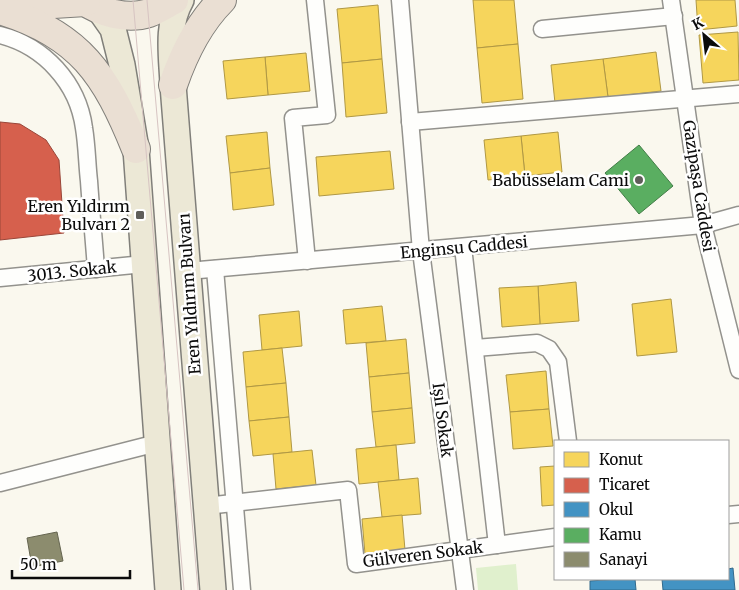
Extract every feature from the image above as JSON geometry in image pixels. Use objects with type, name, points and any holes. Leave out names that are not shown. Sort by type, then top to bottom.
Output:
[{"type":"highway","points":[[0,9],[89,4],[112,14],[148,14],[174,0]]},
{"type":"highway","points":[[173,85],[195,34],[222,0]]},
{"type":"highway","points":[[0,9],[47,30],[83,56],[100,76],[121,114],[136,149]]},
{"type":"main road","name":"Eren Yıldırım Bulvarı","points":[[181,0],[174,12],[171,33],[173,85],[213,590]]},
{"type":"main road","points":[[89,4],[113,29],[122,65],[136,149],[168,590]]},
{"type":"street","points":[[308,261],[293,118],[327,115],[315,0]]},
{"type":"street","name":"Işıl Sokak","points":[[400,0],[421,250],[465,590]]},
{"type":"street","points":[[542,29],[672,8]]},
{"type":"street","name":"Gazipaşa Caddesi","points":[[672,8],[703,225],[739,370]]},
{"type":"street","points":[[0,35],[32,48],[49,60],[62,74],[74,96],[84,128],[96,269]]},
{"type":"street","points":[[410,122],[685,97],[739,94]]},
{"type":"street","name":"Enginsu Caddesi","points":[[188,272],[703,225],[739,215]]},
{"type":"street","points":[[463,247],[497,545]]},
{"type":"street","name":"3013. Sokak","points":[[0,278],[144,264]]},
{"type":"street","points":[[215,269],[242,590]]},
{"type":"street","points":[[474,348],[537,343],[549,348],[558,362],[568,440]]},
{"type":"street","points":[[0,483],[157,443]]},
{"type":"street","name":"Gülveren Sokak","points":[[206,506],[348,490],[356,564],[554,537]]},
{"type":"green space","points":[[516,564],[518,590],[478,590],[476,568]]},
{"type":"building: Konut","points":[[473,0],[514,0],[518,44],[477,48]]},
{"type":"building: Konut","points":[[696,0],[735,0],[737,26],[698,30]]},
{"type":"building: Konut","points":[[378,5],[382,59],[342,63],[337,9]]},
{"type":"building: Konut","points":[[738,32],[739,80],[703,83],[699,35]]},
{"type":"building: Konut","points":[[518,44],[523,99],[482,103],[477,48]]},
{"type":"building: Konut","points":[[656,52],[661,91],[608,97],[603,59]]},
{"type":"building: Konut","points":[[306,53],[310,91],[268,95],[265,57]]},
{"type":"building: Konut","points":[[265,57],[268,95],[227,99],[223,61]]},
{"type":"building: Konut","points":[[382,59],[387,113],[346,117],[342,63]]},
{"type":"building: Konut","points":[[603,59],[608,97],[555,103],[551,65]]},
{"type":"building: Konut","points":[[267,132],[270,168],[230,173],[226,136]]},
{"type":"building: Konut","points":[[558,132],[562,172],[525,176],[521,136]]},
{"type":"building: Konut","points":[[521,136],[525,176],[488,180],[484,140]]},
{"type":"building: Konut","points":[[390,151],[394,189],[319,196],[316,157]]},
{"type":"building: Konut","points":[[270,168],[274,205],[233,210],[230,173]]},
{"type":"building: Konut","points":[[576,282],[579,321],[540,324],[538,286]]},
{"type":"building: Konut","points":[[538,286],[540,324],[502,327],[499,288]]},
{"type":"building: Konut","points":[[671,299],[677,352],[637,356],[632,304]]},
{"type":"building: Konut","points":[[382,306],[386,341],[346,344],[343,310]]},
{"type":"building: Konut","points":[[299,311],[302,346],[262,350],[259,315]]},
{"type":"building: Konut","points":[[406,339],[409,373],[369,377],[366,343]]},
{"type":"building: Konut","points":[[282,348],[286,383],[246,387],[243,352]]},
{"type":"building: Konut","points":[[546,371],[549,409],[510,412],[506,375]]},
{"type":"building: Konut","points":[[409,373],[412,408],[372,412],[369,377]]},
{"type":"building: Konut","points":[[286,383],[289,417],[249,421],[246,387]]},
{"type":"building: Konut","points":[[412,408],[415,443],[376,447],[372,412]]},
{"type":"building: Konut","points":[[549,409],[553,446],[513,449],[510,412]]},
{"type":"building: Konut","points":[[289,417],[292,452],[253,456],[249,421]]},
{"type":"building: Konut","points":[[396,445],[399,480],[359,484],[356,449]]},
{"type":"building: Konut","points":[[312,450],[316,485],[276,489],[273,454]]},
{"type":"building: Konut","points":[[554,466],[554,505],[542,506],[540,467]]},
{"type":"building: Konut","points":[[418,478],[421,514],[382,517],[378,482]]},
{"type":"building: Konut","points":[[402,515],[405,550],[365,554],[362,519]]},
{"type":"building: Ticaret","points":[[0,122],[20,124],[46,140],[59,160],[64,233],[0,240]]},
{"type":"building: Okul","points":[[733,568],[735,590],[663,590],[662,580],[729,580],[729,569]]},
{"type":"building: Okul","points":[[635,580],[636,590],[590,590],[590,581]]},
{"type":"building: Kamu","name":"Babüsselam Cami","points":[[639,145],[673,186],[639,214],[605,173]]},
{"type":"building: Sanayi","points":[[57,532],[63,561],[32,567],[27,538]]},
{"type":"tram line","points":[[133,0],[184,590]]},
{"type":"tram line","points":[[147,0],[198,590]]},
{"type":"place","name":"Babüsselam Cami","points":[[639,180]]},
{"type":"place","name":"Eren Yıldırım Bulvarı 2","points":[[140,215]]}]
